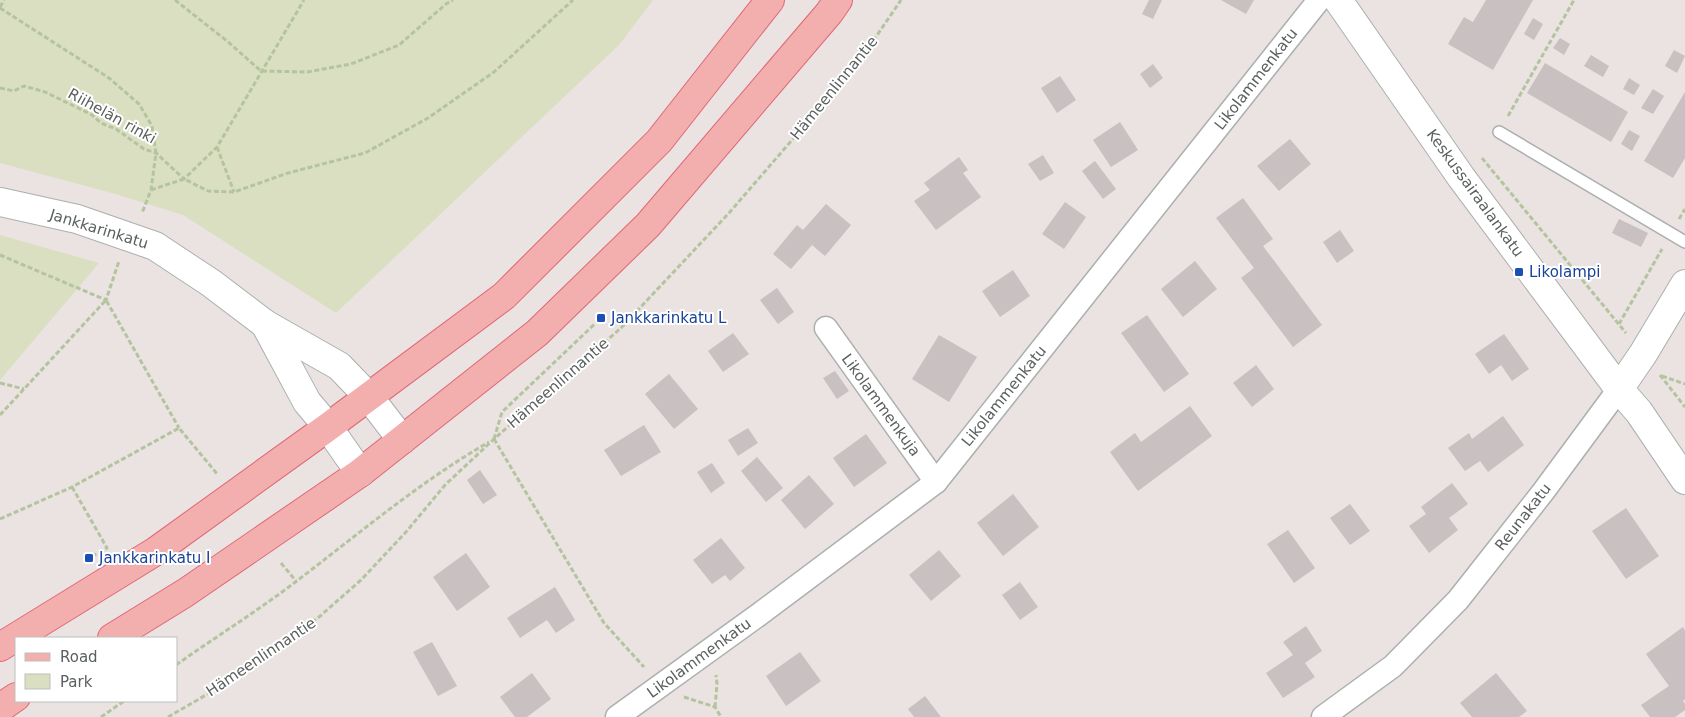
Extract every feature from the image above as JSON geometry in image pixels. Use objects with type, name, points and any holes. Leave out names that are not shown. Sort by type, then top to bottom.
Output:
[{"type":"main road","points":[[16,637],[156,551],[369,397],[504,296],[659,141],[770,0]]},
{"type":"main road","points":[[114,637],[185,593],[360,473],[537,334],[648,225],[838,0]]},
{"type":"main road","points":[[0,647],[15,638]]},
{"type":"main road","points":[[0,708],[15,699]]},
{"type":"street","name":"Keskussairaalankatu","points":[[1338,1],[1461,177],[1619,389],[1639,412],[1685,480]]},
{"type":"street","name":"Likolammenkatu","points":[[617,717],[757,616],[936,482],[1338,1]]},
{"type":"street","name":"Jankkarinkatu","points":[[0,202],[77,219],[155,246],[211,283],[265,324],[339,366],[369,397],[402,440]]},
{"type":"street","name":"Reunakatu","points":[[1323,717],[1393,666],[1458,600],[1543,492],[1619,389],[1643,354],[1685,284]]},
{"type":"street","name":"Jankkarinkatu","points":[[265,324],[307,402],[328,427],[360,473]]},
{"type":"street","name":"Likolammenkuja","points":[[826,328],[936,482]]},
{"type":"lane","points":[[1499,132],[1685,242]]},
{"type":"path","points":[[4,0],[0,8],[109,78],[139,104],[152,126],[156,153],[151,190],[141,216]]},
{"type":"path","points":[[174,0],[227,41],[261,71],[307,72],[351,64],[399,45],[453,0]]},
{"type":"path","points":[[151,190],[184,179],[216,147],[304,0]]},
{"type":"path","points":[[216,147],[234,192],[288,173],[365,153],[428,118],[494,72],[573,0]]},
{"type":"path","name":"Hämeenlinnantie","points":[[168,717],[230,682],[320,617],[361,580],[406,532],[445,485],[494,439],[620,328],[729,213],[806,125],[869,47],[901,0]]},
{"type":"path","points":[[1499,132],[1574,0]]},
{"type":"path","name":"Riihelän rinki","points":[[0,88],[14,91],[24,86],[45,92],[92,115],[124,134],[144,149],[156,153],[184,179],[208,190],[234,192]]},
{"type":"path","points":[[1480,155],[1685,407]]},
{"type":"path","points":[[1618,324],[1685,209]]},
{"type":"path","points":[[0,255],[106,300],[179,428],[218,475]]},
{"type":"path","points":[[0,415],[106,300],[121,256]]},
{"type":"path","points":[[178,664],[296,581],[400,501],[460,458],[494,439],[502,412],[600,318]]},
{"type":"path","points":[[1661,376],[1685,384]]},
{"type":"path","points":[[0,383],[24,389]]},
{"type":"path","points":[[0,519],[72,487],[179,428]]},
{"type":"path","points":[[494,439],[604,623],[660,685],[672,694],[714,707],[721,717]]},
{"type":"path","points":[[72,487],[106,548],[89,558]]},
{"type":"path","points":[[281,563],[296,581]]},
{"type":"path","points":[[101,717],[123,702]]},
{"type":"green space","points":[[0,0],[653,0],[619,45],[336,313],[183,215],[112,193],[0,163]]},
{"type":"green space","points":[[0,235],[99,263],[0,380]]},
{"type":"building","points":[[1149,0],[1162,0],[1153,19],[1142,14]]},
{"type":"building","points":[[1221,0],[1254,0],[1246,14]]},
{"type":"building","points":[[1486,0],[1533,0],[1493,70],[1448,44],[1464,17],[1473,22]]},
{"type":"building","points":[[1533,18],[1543,24],[1534,40],[1524,34]]},
{"type":"building","points":[[1560,38],[1570,44],[1564,55],[1553,48]]},
{"type":"building","points":[[1674,50],[1685,56],[1677,73],[1665,66]]},
{"type":"building","points":[[1591,55],[1609,66],[1603,77],[1584,66]]},
{"type":"building","points":[[1545,63],[1628,112],[1611,142],[1527,93]]},
{"type":"building","points":[[1153,64],[1163,78],[1150,88],[1140,74]]},
{"type":"building","points":[[1060,76],[1076,100],[1057,113],[1041,88]]},
{"type":"building","points":[[1629,78],[1640,85],[1634,95],[1623,89]]},
{"type":"building","points":[[1653,89],[1664,96],[1653,114],[1641,108]]},
{"type":"building","points":[[1685,92],[1685,158],[1673,178],[1644,161]]},
{"type":"building","points":[[1120,122],[1138,150],[1111,167],[1093,140]]},
{"type":"building","points":[[1629,130],[1640,136],[1632,151],[1621,144]]},
{"type":"building","points":[[1290,139],[1311,164],[1279,191],[1257,166]]},
{"type":"building","points":[[1043,155],[1054,173],[1040,181],[1028,164]]},
{"type":"building","points":[[959,157],[968,170],[963,173],[981,197],[936,230],[914,201],[930,190],[924,183]]},
{"type":"building","points":[[1095,161],[1116,189],[1103,199],[1082,171]]},
{"type":"building","points":[[1243,198],[1273,239],[1263,246],[1322,325],[1293,347],[1241,278],[1254,268],[1216,218]]},
{"type":"building","points":[[1065,202],[1086,217],[1064,249],[1042,234]]},
{"type":"building","points":[[826,204],[851,225],[825,256],[812,245],[791,269],[773,254],[797,225],[803,230]]},
{"type":"building","points":[[1619,219],[1648,233],[1641,247],[1612,233]]},
{"type":"building","points":[[1340,230],[1354,251],[1337,263],[1323,242]]},
{"type":"building","points":[[1195,261],[1217,289],[1183,317],[1161,289]]},
{"type":"building","points":[[1013,270],[1030,296],[1000,317],[982,291]]},
{"type":"building","points":[[777,288],[794,312],[778,324],[760,300]]},
{"type":"building","points":[[1147,315],[1189,374],[1164,392],[1121,333]]},
{"type":"building","points":[[733,333],[749,354],[723,372],[708,351]]},
{"type":"building","points":[[1504,334],[1529,369],[1512,381],[1501,365],[1489,374],[1475,354]]},
{"type":"building","points":[[939,335],[977,357],[949,402],[912,379]]},
{"type":"building","points":[[1256,365],[1274,389],[1252,407],[1233,383]]},
{"type":"building","points":[[835,371],[849,391],[837,399],[823,378]]},
{"type":"building","points":[[669,374],[698,409],[674,429],[645,394]]},
{"type":"building","points":[[1190,406],[1212,436],[1138,491],[1110,452],[1135,433],[1141,442]]},
{"type":"building","points":[[1503,416],[1524,445],[1488,472],[1480,461],[1465,471],[1448,448],[1469,433],[1472,439]]},
{"type":"building","points":[[644,425],[661,452],[621,476],[604,450]]},
{"type":"building","points":[[748,428],[758,443],[738,456],[728,440]]},
{"type":"building","points":[[866,434],[887,463],[854,487],[833,458]]},
{"type":"building","points":[[757,457],[783,488],[766,502],[741,471]]},
{"type":"building","points":[[712,463],[725,483],[711,493],[697,472]]},
{"type":"building","points":[[480,470],[497,495],[483,504],[467,480]]},
{"type":"building","points":[[809,475],[834,504],[805,529],[781,500]]},
{"type":"building","points":[[1452,483],[1468,504],[1449,518],[1458,530],[1429,553],[1409,526],[1426,514],[1421,507]]},
{"type":"building","points":[[1013,494],[1039,527],[1003,556],[977,523]]},
{"type":"building","points":[[1350,504],[1370,531],[1350,545],[1330,518]]},
{"type":"building","points":[[1626,508],[1659,556],[1626,579],[1592,531]]},
{"type":"building","points":[[1288,530],[1315,568],[1294,583],[1267,544]]},
{"type":"building","points":[[721,538],[745,568],[730,581],[725,575],[712,584],[693,560]]},
{"type":"building","points":[[939,550],[961,576],[931,601],[909,575]]},
{"type":"building","points":[[466,553],[490,587],[457,611],[433,577]]},
{"type":"building","points":[[1020,582],[1038,607],[1020,620],[1002,595]]},
{"type":"building","points":[[555,587],[575,620],[556,633],[547,620],[520,638],[507,618]]},
{"type":"building","points":[[1306,626],[1322,651],[1305,663],[1315,677],[1283,698],[1266,673],[1293,655],[1283,642]]},
{"type":"building","points":[[1683,627],[1685,631],[1685,699],[1683,701],[1685,710],[1675,717],[1650,717],[1641,705],[1669,686],[1646,654]]},
{"type":"building","points":[[432,642],[457,686],[438,696],[413,652]]},
{"type":"building","points":[[800,652],[821,681],[786,706],[766,676]]},
{"type":"building","points":[[532,673],[551,699],[527,717],[515,717],[500,697]]},
{"type":"building","points":[[1496,673],[1527,711],[1519,717],[1472,717],[1460,703]]},
{"type":"building","points":[[925,696],[941,717],[914,717],[908,709]]},
{"type":"place","name":"Likolampi","points":[[1519,272]]},
{"type":"place","name":"Jankkarinkatu L","points":[[601,318]]},
{"type":"place","name":"Jankkarinkatu I","points":[[89,558]]}]
